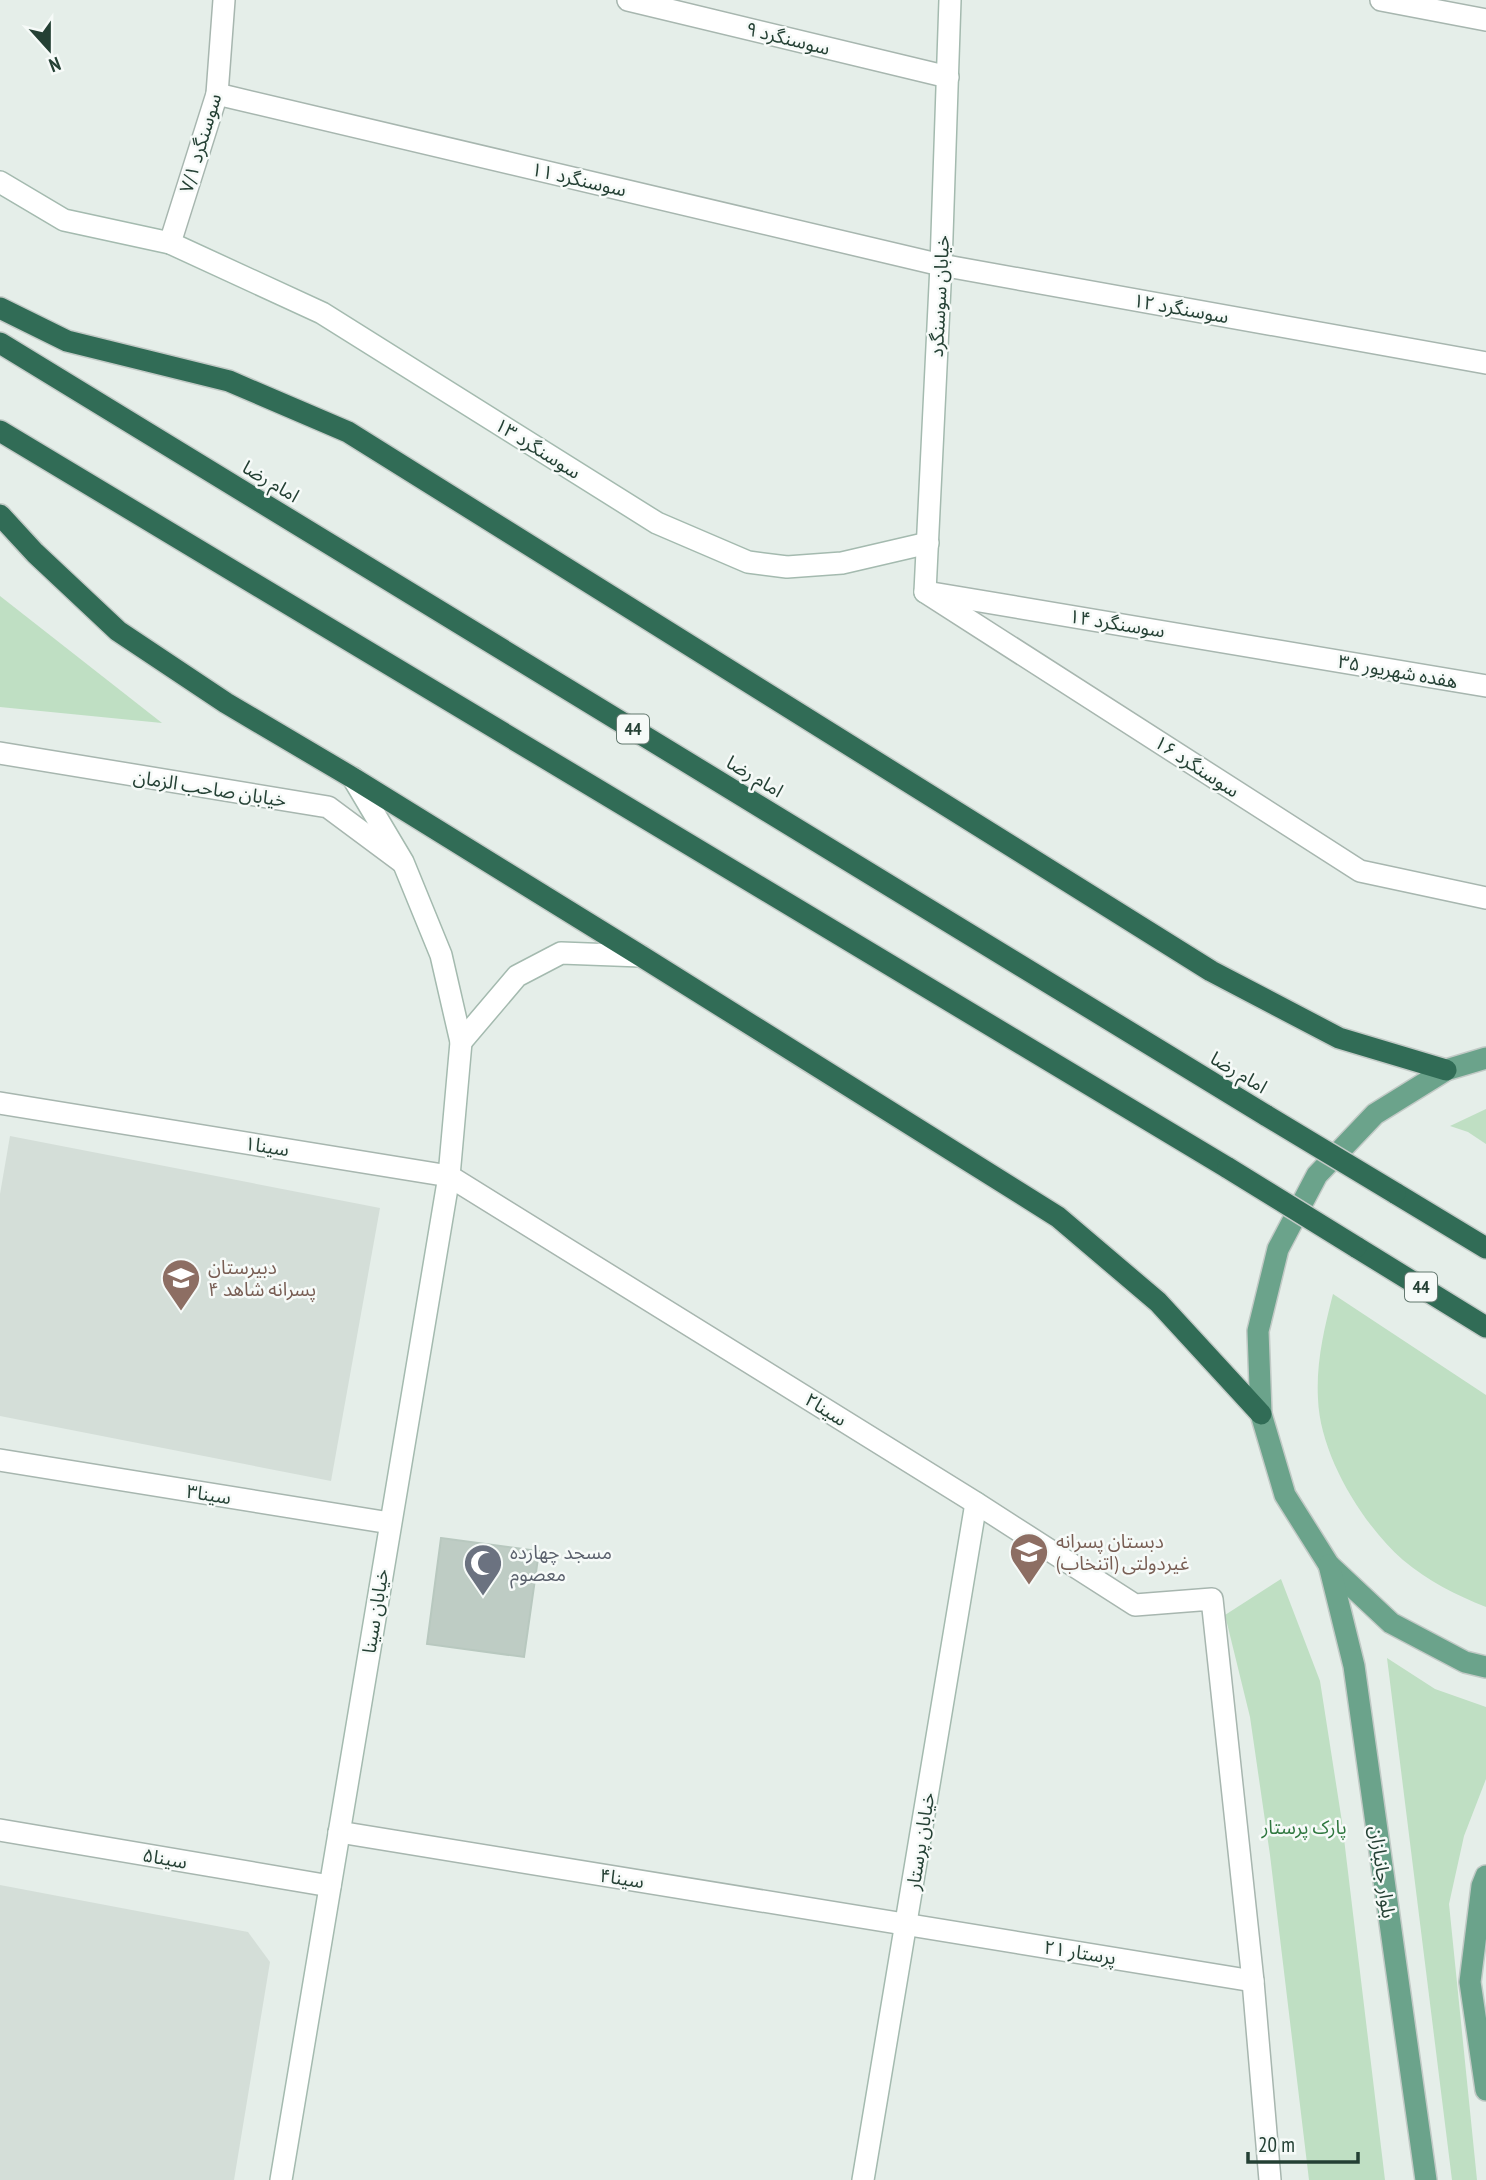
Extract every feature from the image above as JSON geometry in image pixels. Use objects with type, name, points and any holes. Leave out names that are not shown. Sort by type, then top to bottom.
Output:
[{"type":"highway","points":[[0,308],[66,341],[229,381],[348,432],[1211,971],[1339,1038],[1446,1070]]},
{"type":"highway","name":"امام رضا","points":[[0,342],[1486,1248]]},
{"type":"highway","name":"44","points":[[0,431],[1228,1168],[1486,1327]]},
{"type":"highway","points":[[0,516],[118,631],[226,703],[354,778],[1058,1217],[1158,1302],[1261,1415]]},
{"type":"main road","points":[[1486,1058],[1446,1070],[1375,1114],[1317,1175],[1278,1249],[1258,1331],[1261,1415],[1285,1495],[1329,1566],[1391,1623],[1465,1662],[1486,1667]]},
{"type":"main road","name":"بلوار جانبازان","points":[[1329,1566],[1354,1665],[1426,2180]]},
{"type":"main road","points":[[1486,1876],[1482,1885],[1470,1982],[1486,2090]]},
{"type":"street","name":"سوسنگرد ۷/۱","points":[[170,243],[217,94],[224,0]]},
{"type":"street","name":"سوسنگرد ۹","points":[[628,0],[948,77]]},
{"type":"street","name":"خیابان سوسنگرد","points":[[925,592],[941,265],[950,0]]},
{"type":"street","points":[[1381,0],[1486,20]]},
{"type":"street","name":"سوسنگرد ۱۱","points":[[217,94],[941,265]]},
{"type":"street","name":"سوسنگرد ۱۳","points":[[0,182],[64,220],[170,243],[322,313],[657,523],[748,562],[787,567],[842,563],[928,543]]},
{"type":"street","name":"سوسنگرد ۱۲","points":[[941,265],[1486,363]]},
{"type":"street","name":"سوسنگرد ۱۴","points":[[925,592],[1309,655]]},
{"type":"street","name":"سوسنگرد ۱۶","points":[[925,592],[1360,871],[1486,898]]},
{"type":"street","name":"هفده شهریور ۳۵","points":[[1309,655],[1486,686]]},
{"type":"street","name":"خیابان صاحب الزمان","points":[[0,753],[328,807],[403,862]]},
{"type":"street","name":"خیابان سینا","points":[[281,2180],[449,1176],[461,1042],[441,955],[403,862],[354,778]]},
{"type":"street","points":[[461,1042],[517,976],[561,953],[642,956]]},
{"type":"street","name":"سینا۱","points":[[0,1103],[449,1176]]},
{"type":"street","name":"سینا۲","points":[[449,1176],[976,1503],[1135,1605],[1212,1599],[1253,1981]]},
{"type":"street","name":"سینا۳","points":[[0,1460],[390,1523]]},
{"type":"street","name":"خیابان پرستار","points":[[863,2180],[976,1503]]},
{"type":"street","name":"سینا۵","points":[[0,1830],[330,1886]]},
{"type":"street","name":"سینا۴","points":[[339,1832],[906,1924]]},
{"type":"street","name":"پرستار ۲۱","points":[[906,1924],[1253,1981]]},
{"type":"street","points":[[1253,1981],[1270,2180]]},
{"type":"shaded area","name":"دبیرستان پسرانه شاهد ۴","points":[[10,1136],[380,1208],[331,1481],[0,1416],[0,1194]]},
{"type":"shaded area","points":[[0,1885],[248,1932],[270,1962],[234,2180],[0,2180]]},
{"type":"green space","points":[[0,596],[162,723],[0,707]]},
{"type":"green space","points":[[1486,1109],[1486,1144],[1468,1132],[1450,1126]]},
{"type":"green space","points":[[1333,1294],[1486,1395],[1486,1607],[1443,1587],[1403,1560],[1373,1528],[1335,1465],[1326,1443],[1318,1399],[1321,1346]]},
{"type":"green space","name":"پارک پرستار","points":[[1281,1579],[1320,1681],[1342,1822],[1385,2180],[1309,2180],[1270,1855],[1250,1717],[1225,1615]]},
{"type":"green space","points":[[1387,1658],[1435,1689],[1486,1707],[1486,1779],[1464,1836],[1449,1904],[1477,2180],[1452,2180]]},
{"type":"building","name":"مسجد چهارده معصوم","points":[[441,1538],[539,1551],[524,1657],[427,1644]]},
{"type":"place","name":"دبیرستان پسرانه شاهد ۴","points":[[181,1312]]},
{"type":"place","name":"دبستان پسرانه غیردولتی (اتنخاب)","points":[[1029,1586]]},
{"type":"place","name":"مسجد چهارده معصوم","points":[[483,1597]]}]
